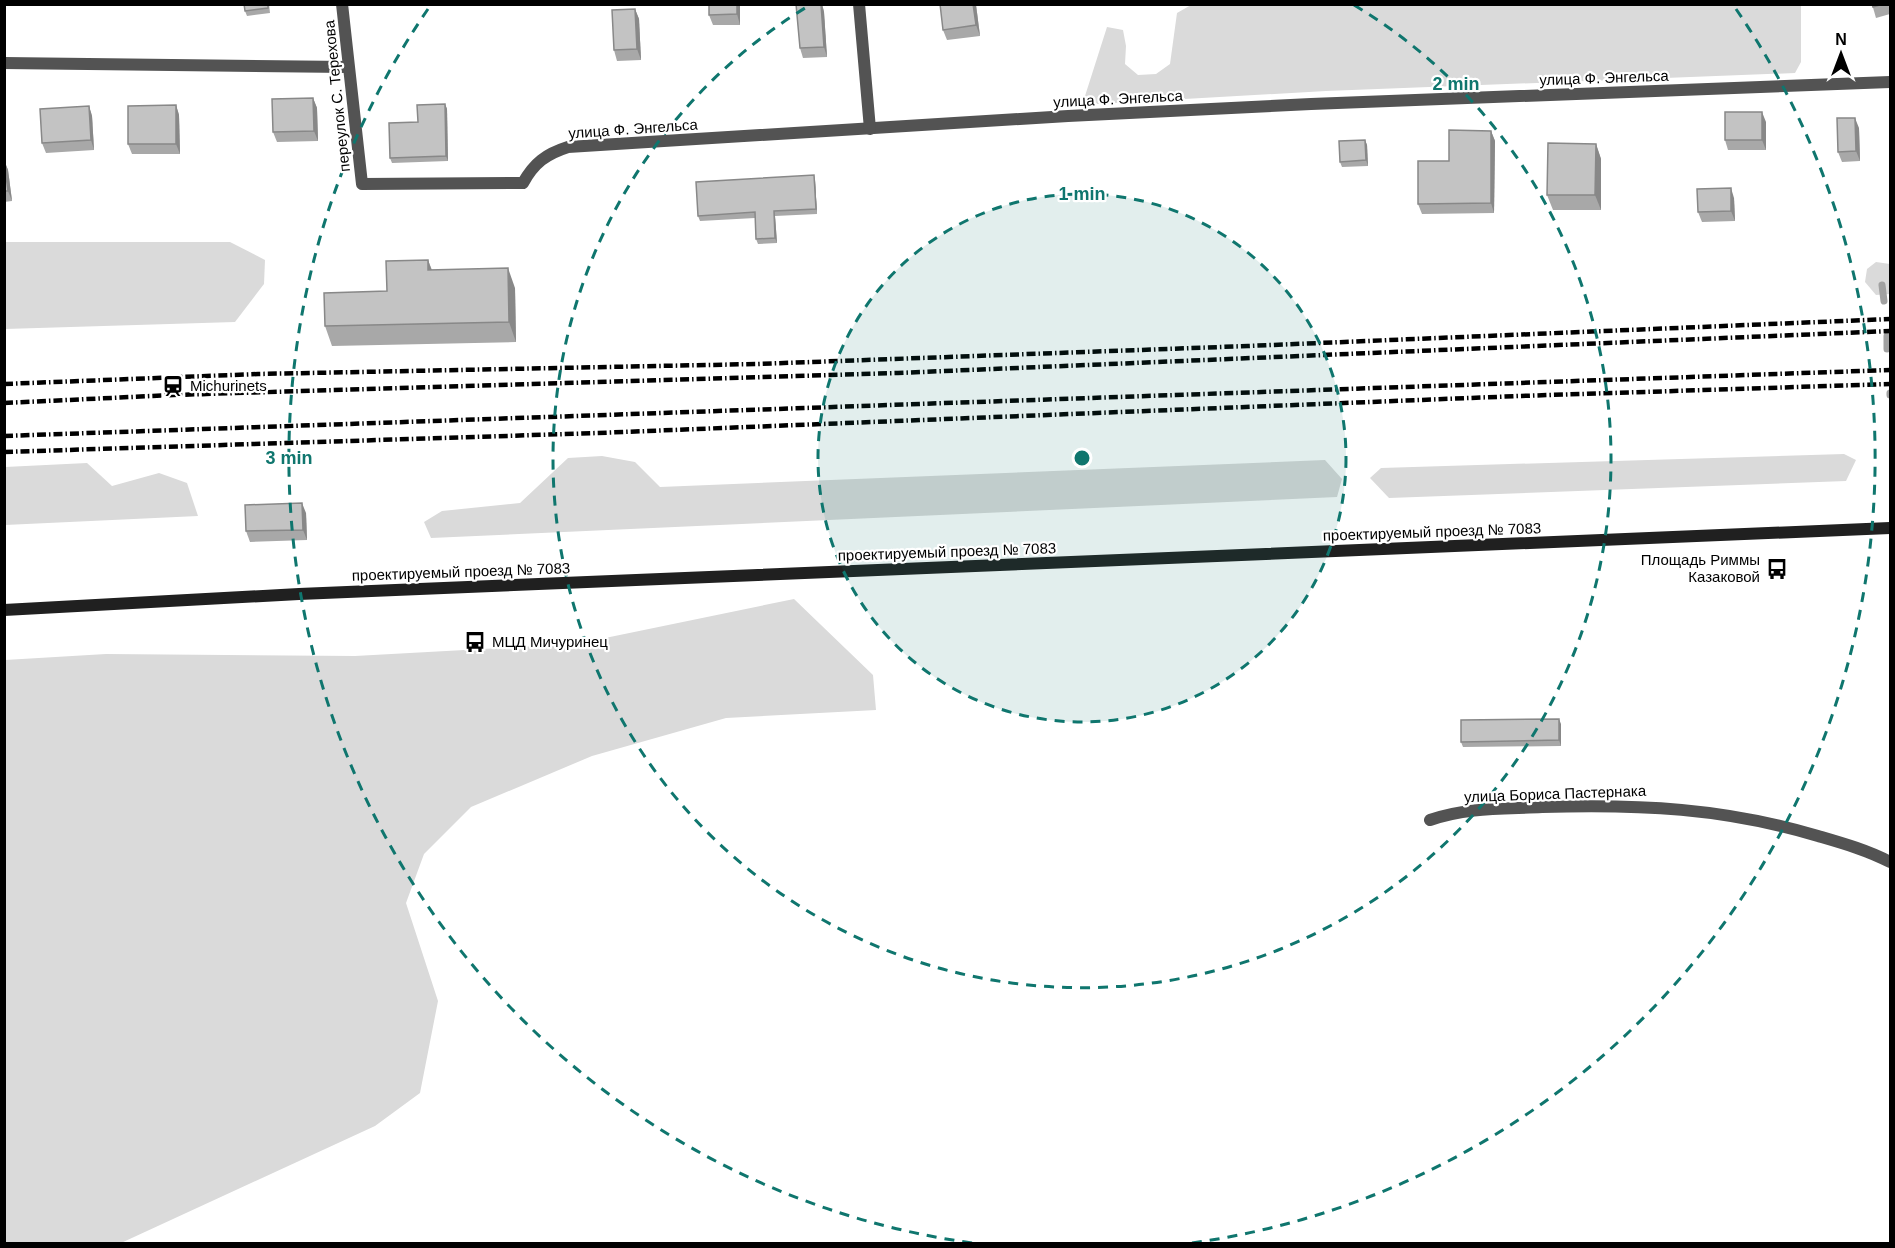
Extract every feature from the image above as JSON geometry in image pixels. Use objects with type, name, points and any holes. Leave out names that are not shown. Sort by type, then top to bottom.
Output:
[{"type":"main road","name":"проектируемый проезд № 7083","points":[[4,610],[311,593],[1890,528]]},
{"type":"street","name":"переулок С. Терехова","points":[[342,4],[362,184]]},
{"type":"street","points":[[859,4],[870,129]]},
{"type":"street","points":[[4,63],[348,67]]},
{"type":"street","name":"улица Ф. Энгельса","points":[[362,184],[523,183],[531,168],[547,154],[568,147],[1068,116],[1311,104],[1890,82]]},
{"type":"street","name":"улица Бориса Пастернака","points":[[1430,820],[1451,812],[1475,810],[1610,805],[1701,810],[1773,824],[1849,845],[1890,862]]},
{"type":"shaded area","points":[[1191,5],[1801,5],[1801,62],[1795,73],[1326,91],[1097,104],[1085,96],[1107,27],[1123,30],[1126,46],[1125,64],[1138,75],[1156,74],[1170,64],[1177,13]]},
{"type":"shaded area","points":[[4,242],[230,242],[265,260],[264,284],[235,322],[5,329]]},
{"type":"shaded area","points":[[1876,262],[1890,264],[1890,294],[1876,295],[1865,282],[1867,269]]},
{"type":"shaded area","points":[[1844,454],[1856,460],[1846,481],[1389,498],[1370,478],[1381,468]]},
{"type":"shaded area","points":[[602,456],[635,462],[660,487],[1325,460],[1342,479],[1337,497],[431,538],[424,522],[442,511],[520,503],[568,458]]},
{"type":"shaded area","points":[[87,463],[112,486],[159,473],[187,483],[198,516],[5,525],[5,467]]},
{"type":"shaded area","points":[[794,599],[873,675],[876,710],[726,718],[592,756],[471,807],[424,854],[406,903],[438,1001],[420,1093],[375,1126],[121,1243],[5,1243],[5,660],[106,654],[355,656],[576,644]]},
{"type":"building","points":[[244,4],[268,4],[268,8],[245,11]]},
{"type":"building","points":[[709,4],[737,4],[737,14],[709,15]]},
{"type":"building","points":[[796,4],[821,4],[824,47],[800,48]]},
{"type":"building","points":[[940,4],[973,4],[976,25],[943,30]]},
{"type":"building","points":[[635,9],[637,49],[614,50],[612,10]]},
{"type":"building","points":[[313,98],[314,131],[273,132],[272,99]]},
{"type":"building","points":[[445,104],[446,156],[390,158],[389,123],[418,122],[417,105]]},
{"type":"building","points":[[176,105],[176,144],[128,144],[128,106]]},
{"type":"building","points":[[89,106],[91,140],[42,143],[40,109]]},
{"type":"building","points":[[1725,112],[1762,112],[1762,140],[1725,140]]},
{"type":"building","points":[[1837,118],[1855,118],[1856,151],[1838,152]]},
{"type":"building","points":[[1449,130],[1491,131],[1491,203],[1418,204],[1418,161],[1449,161]]},
{"type":"building","points":[[1365,140],[1366,160],[1340,162],[1339,141]]},
{"type":"building","points":[[1548,143],[1596,144],[1595,195],[1547,195]]},
{"type":"building","points":[[4,161],[8,191],[4,191]]},
{"type":"building","points":[[814,175],[816,209],[774,211],[775,238],[756,239],[755,212],[698,216],[696,182]]},
{"type":"building","points":[[1731,188],[1731,211],[1698,212],[1697,189]]},
{"type":"building","points":[[428,260],[428,270],[508,268],[509,322],[325,326],[324,293],[387,291],[386,261]]},
{"type":"building","points":[[302,503],[303,530],[246,531],[245,505]]},
{"type":"building","points":[[1559,719],[1559,740],[1461,742],[1461,720]]},
{"type":"waterway","points":[[1882,285],[1884,301]]},
{"type":"waterway","points":[[1887,336],[1887,349]]},
{"type":"railway","points":[[4,384],[258,374],[757,364],[1890,319]]},
{"type":"railway","points":[[4,403],[173,395],[898,373],[1890,331]]},
{"type":"railway","points":[[4,436],[1890,370]]},
{"type":"railway","points":[[4,452],[598,433],[1519,396],[1890,384]]},
{"type":"place","name":"Michurinets","points":[[173,386]]},
{"type":"place","name":"Площадь Риммы Казаковой","points":[[1777,569]]},
{"type":"place","name":"МЦД Мичуринец","points":[[475,642]]}]
